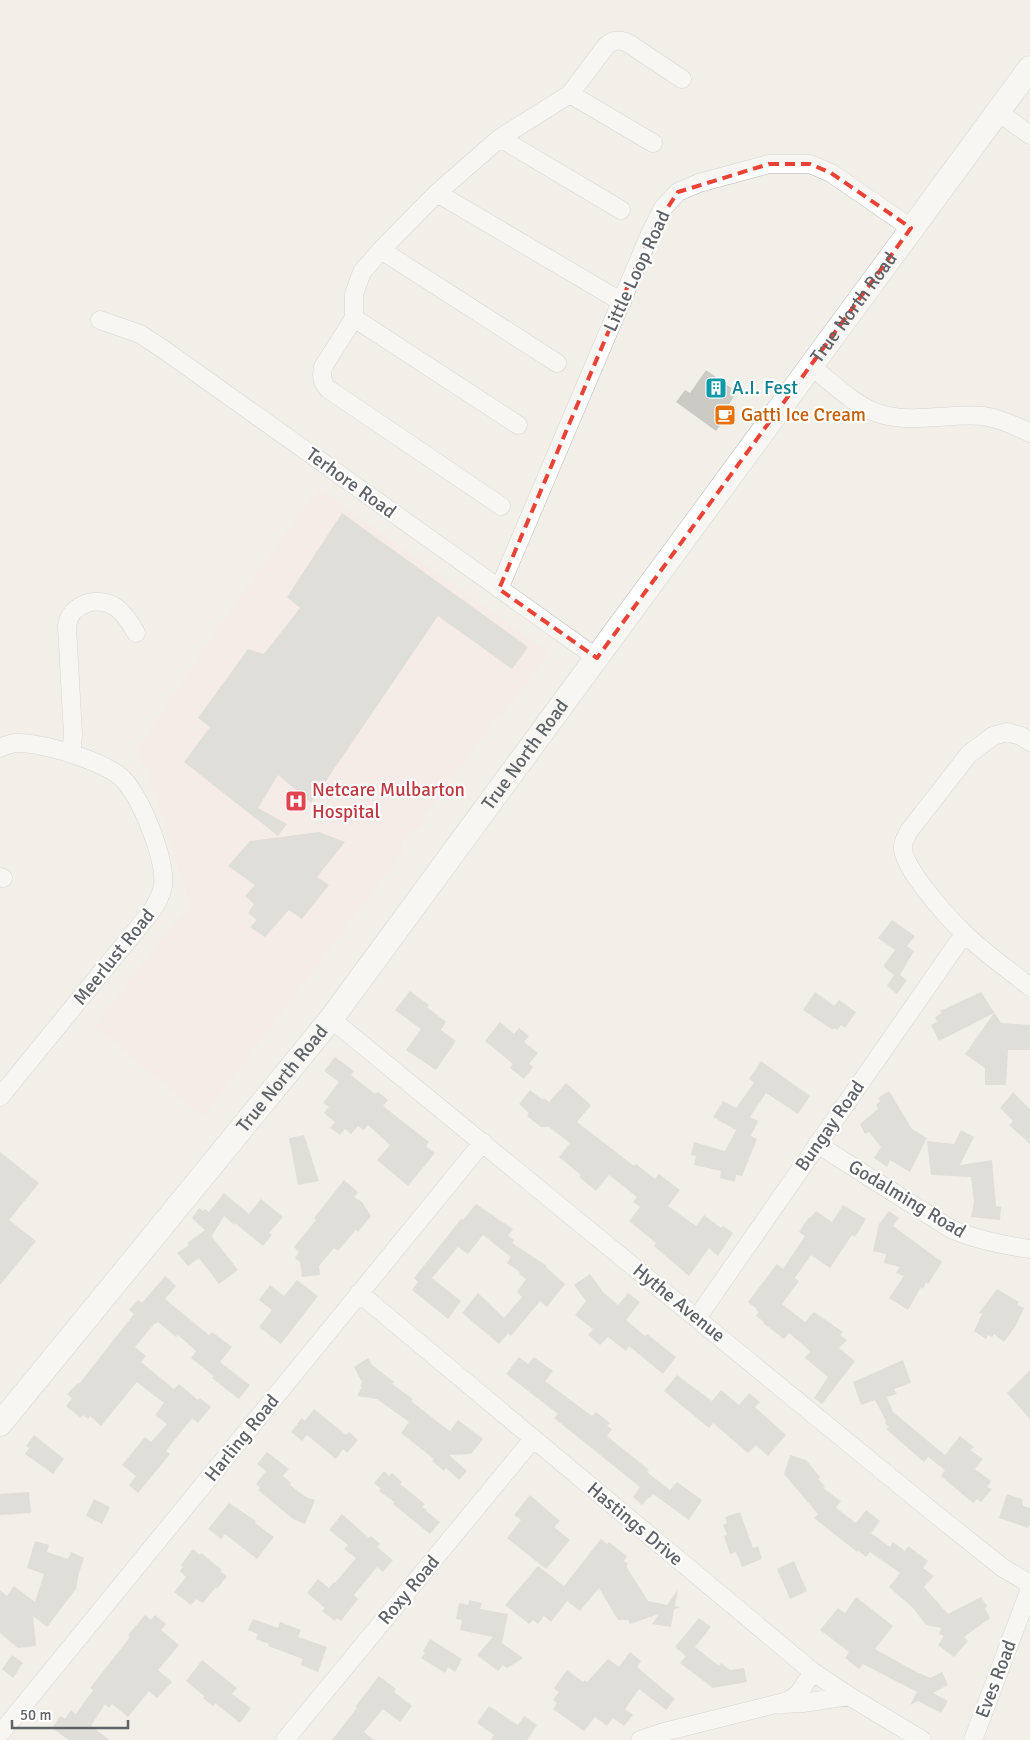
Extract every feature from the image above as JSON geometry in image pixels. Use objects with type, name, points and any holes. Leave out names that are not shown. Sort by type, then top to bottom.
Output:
[{"type":"main road","name":"True North Road","points":[[0,1424],[332,1019],[1030,68]]},
{"type":"street","points":[[501,506],[328,389],[323,383],[321,375],[323,367],[354,318],[354,294],[362,272],[437,193],[500,138],[570,94],[606,46],[612,41],[620,40],[628,43],[682,79]]},
{"type":"street","points":[[570,94],[653,143]]},
{"type":"street","points":[[998,112],[1030,135]]},
{"type":"street","points":[[500,138],[621,210]]},
{"type":"street","name":"Little Loop Road","points":[[499,589],[650,234],[663,208],[678,192],[699,183],[769,164],[810,164],[831,174],[911,228]]},
{"type":"street","points":[[437,193],[622,302]]},
{"type":"street","points":[[381,250],[557,362]]},
{"type":"street","points":[[354,318],[518,425]]},
{"type":"street","name":"Terhore Road","points":[[100,320],[140,334],[163,349],[597,658]]},
{"type":"street","points":[[811,366],[857,402],[870,410],[884,415],[902,418],[984,416],[1017,426],[1030,433]]},
{"type":"street","points":[[71,754],[73,735],[67,626],[70,616],[74,610],[83,604],[94,601],[106,603],[118,608],[136,633]]},
{"type":"street","points":[[1030,742],[1021,736],[1007,732],[993,736],[969,754],[909,831],[903,846],[909,868],[964,934],[1030,987]]},
{"type":"street","name":"Meerlust Road","points":[[0,748],[17,743],[31,744],[71,754],[101,764],[115,772],[125,781],[136,796],[162,866],[163,885],[159,898],[150,914],[0,1097]]},
{"type":"street","name":"Bungay Road","points":[[697,1318],[964,934]]},
{"type":"street","name":"Hythe Avenue","points":[[332,1019],[1003,1568],[1030,1584]]},
{"type":"street","name":"Harling Road","points":[[0,1734],[483,1142]]},
{"type":"street","name":"Godalming Road","points":[[817,1144],[951,1229],[993,1243],[1030,1249]]},
{"type":"street","name":"Hastings Drive","points":[[359,1293],[813,1672],[922,1740]]},
{"type":"street","name":"Roxy Road","points":[[284,1740],[533,1439]]},
{"type":"street","name":"Eves Road","points":[[973,1740],[1030,1589]]},
{"type":"street","points":[[782,1704],[798,1694],[813,1672]]},
{"type":"street","points":[[640,1740],[664,1732],[782,1704],[849,1696]]},
{"type":"highlighted area","points":[[769,164],[810,164],[831,173],[911,228],[597,658],[499,589],[650,234],[678,192]]},
{"type":"shaded area","name":"Netcare Mulbarton Hospital","points":[[318,488],[550,653],[501,718],[498,717],[424,817],[426,819],[417,830],[414,828],[405,840],[403,839],[401,847],[404,851],[203,1117],[94,1026],[163,937],[185,911],[188,912],[191,907],[149,776],[136,751],[221,623]]},
{"type":"building","points":[[706,370],[737,392],[721,416],[725,419],[716,431],[676,402],[685,390],[690,393]]},
{"type":"building","points":[[342,513],[528,647],[512,669],[438,616],[311,803],[278,775],[258,808],[287,824],[278,836],[184,762],[210,727],[198,718],[248,649],[264,654],[300,608],[287,597]]},
{"type":"building","points":[[319,832],[345,842],[317,877],[329,885],[302,919],[289,910],[265,937],[250,927],[257,920],[248,913],[254,904],[245,896],[255,885],[228,866],[250,841]]},
{"type":"building","points":[[892,920],[915,936],[907,946],[914,951],[900,975],[907,980],[897,994],[887,986],[894,975],[884,967],[895,950],[878,938]]},
{"type":"building","points":[[410,991],[429,1005],[427,1007],[446,1022],[441,1030],[456,1041],[436,1070],[406,1050],[421,1029],[395,1010]]},
{"type":"building","points":[[815,992],[834,1006],[839,1000],[856,1012],[845,1028],[841,1025],[837,1030],[834,1028],[833,1030],[803,1010]]},
{"type":"building","points":[[981,992],[1001,1023],[1030,1025],[1030,1050],[1008,1050],[1006,1085],[985,1085],[985,1068],[965,1054],[994,1013],[939,1041],[931,1025],[937,1022],[935,1017],[942,1013],[940,1011]]},
{"type":"building","points":[[500,1022],[514,1034],[519,1028],[529,1036],[524,1042],[538,1053],[529,1064],[533,1067],[524,1079],[510,1068],[513,1064],[485,1041]]},
{"type":"building","points":[[335,1057],[354,1071],[351,1075],[375,1094],[378,1092],[388,1100],[383,1106],[429,1142],[426,1146],[435,1153],[408,1186],[377,1160],[390,1145],[368,1125],[364,1130],[358,1126],[351,1134],[345,1129],[340,1135],[330,1128],[335,1122],[324,1113],[329,1107],[323,1103],[339,1082],[324,1071]]},
{"type":"building","points":[[761,1061],[810,1096],[798,1114],[766,1093],[750,1117],[758,1121],[751,1136],[757,1139],[742,1176],[736,1175],[735,1182],[720,1178],[721,1171],[694,1165],[696,1156],[691,1155],[694,1142],[725,1151],[736,1130],[713,1117],[723,1101],[736,1108],[754,1083],[749,1079]]},
{"type":"building","points":[[566,1083],[591,1105],[577,1122],[634,1166],[636,1164],[655,1179],[659,1174],[680,1190],[668,1206],[696,1226],[704,1215],[721,1228],[723,1226],[733,1233],[718,1256],[709,1248],[689,1276],[654,1246],[656,1243],[629,1221],[640,1207],[633,1202],[637,1197],[609,1175],[596,1191],[579,1177],[581,1175],[559,1157],[570,1143],[549,1127],[541,1127],[527,1116],[529,1113],[519,1104],[530,1090],[543,1100],[544,1098],[549,1102]]},
{"type":"building","points":[[889,1091],[912,1129],[927,1138],[910,1172],[890,1160],[887,1167],[874,1158],[881,1147],[869,1132],[865,1134],[860,1124],[878,1109],[876,1105],[880,1101],[878,1098]]},
{"type":"building","points":[[1013,1092],[1030,1109],[1030,1144],[1009,1125],[1013,1121],[1000,1108]]},
{"type":"building","points":[[961,1130],[974,1137],[960,1165],[992,1160],[996,1206],[1001,1207],[1000,1220],[971,1217],[974,1202],[971,1177],[931,1175],[927,1141],[954,1144]]},
{"type":"building","points":[[304,1135],[319,1181],[298,1185],[289,1138]]},
{"type":"building","points":[[0,1152],[39,1183],[9,1220],[36,1241],[0,1285]]},
{"type":"building","points":[[344,1180],[358,1192],[354,1197],[362,1202],[371,1216],[358,1232],[356,1230],[338,1251],[334,1248],[319,1266],[320,1275],[302,1277],[300,1262],[295,1258],[299,1252],[294,1247]]},
{"type":"building","points":[[224,1193],[249,1214],[261,1199],[283,1217],[269,1233],[272,1235],[263,1246],[224,1216],[212,1236],[209,1233],[238,1270],[219,1284],[199,1258],[188,1266],[177,1253],[205,1230],[192,1218],[199,1208],[209,1212]]},
{"type":"building","points":[[476,1204],[513,1229],[508,1236],[514,1240],[512,1243],[547,1266],[565,1284],[547,1307],[540,1301],[511,1336],[508,1333],[499,1344],[462,1313],[478,1293],[504,1318],[522,1297],[517,1292],[526,1279],[507,1263],[511,1257],[483,1235],[468,1254],[458,1247],[432,1278],[461,1301],[448,1319],[412,1290],[418,1282],[414,1278],[461,1219],[463,1220]]},
{"type":"building","points":[[843,1205],[866,1219],[855,1237],[852,1235],[830,1268],[811,1255],[795,1278],[799,1281],[782,1304],[805,1322],[814,1312],[843,1332],[840,1335],[847,1340],[839,1348],[855,1361],[822,1404],[814,1398],[828,1377],[805,1358],[810,1351],[789,1333],[784,1339],[763,1323],[756,1316],[759,1312],[757,1309],[748,1302],[777,1264],[783,1269],[805,1236],[799,1232],[809,1217],[816,1211],[832,1222]]},
{"type":"building","points":[[889,1211],[899,1218],[893,1226],[942,1262],[928,1284],[926,1282],[923,1289],[921,1287],[908,1310],[889,1298],[904,1276],[896,1273],[900,1267],[884,1263],[886,1254],[873,1251],[879,1224]]},
{"type":"building","points":[[590,1274],[603,1292],[618,1305],[628,1293],[640,1302],[626,1320],[645,1336],[647,1334],[676,1357],[663,1374],[629,1346],[626,1351],[608,1337],[600,1345],[588,1335],[593,1329],[575,1315],[586,1301],[574,1285]]},
{"type":"building","points":[[165,1276],[176,1286],[165,1299],[209,1335],[212,1332],[232,1347],[220,1362],[250,1385],[239,1399],[212,1378],[214,1376],[191,1358],[196,1351],[178,1335],[176,1337],[158,1322],[155,1323],[135,1347],[146,1356],[141,1362],[174,1389],[179,1384],[198,1400],[200,1398],[211,1407],[198,1423],[192,1418],[166,1451],[170,1454],[138,1493],[129,1485],[136,1476],[122,1465],[145,1437],[151,1442],[167,1424],[155,1415],[164,1403],[137,1382],[101,1426],[90,1416],[88,1419],[83,1415],[81,1418],[66,1406],[72,1398],[67,1394],[79,1384],[134,1314],[129,1310],[138,1300],[142,1303]]},
{"type":"building","points":[[297,1280],[318,1296],[281,1344],[259,1327],[272,1310],[259,1300],[270,1285],[284,1296]]},
{"type":"building","points":[[997,1289],[1019,1302],[1017,1305],[1024,1308],[1015,1327],[1004,1342],[994,1334],[992,1337],[988,1335],[986,1339],[974,1331],[982,1314],[979,1313]]},
{"type":"building","points":[[519,1357],[528,1364],[534,1357],[553,1371],[545,1381],[592,1416],[596,1412],[610,1423],[607,1426],[612,1429],[607,1436],[649,1470],[647,1472],[670,1490],[677,1482],[702,1500],[689,1520],[653,1494],[642,1505],[633,1497],[640,1487],[554,1418],[558,1414],[506,1374]]},
{"type":"building","points":[[368,1358],[372,1365],[394,1382],[392,1384],[413,1399],[411,1401],[450,1431],[458,1420],[483,1439],[471,1454],[449,1455],[467,1471],[459,1480],[446,1468],[444,1471],[432,1461],[434,1459],[401,1433],[409,1422],[377,1399],[357,1396],[362,1387],[360,1386],[362,1382],[354,1367]]},
{"type":"building","points":[[903,1360],[911,1383],[894,1389],[897,1394],[887,1397],[893,1412],[945,1455],[960,1436],[974,1447],[970,1450],[983,1459],[975,1469],[991,1481],[987,1487],[992,1489],[981,1502],[977,1499],[973,1503],[941,1476],[945,1470],[928,1457],[924,1462],[886,1429],[889,1427],[885,1423],[886,1421],[875,1400],[861,1405],[853,1382]]},
{"type":"building","points":[[1030,1370],[1030,1419],[1007,1393]]},
{"type":"building","points":[[677,1375],[712,1401],[721,1390],[739,1405],[749,1393],[760,1402],[755,1407],[786,1435],[768,1456],[756,1445],[748,1453],[713,1423],[709,1428],[664,1391]]},
{"type":"building","points":[[314,1409],[346,1435],[349,1432],[358,1440],[347,1453],[343,1449],[336,1459],[307,1435],[302,1441],[291,1432],[302,1418],[305,1421]]},
{"type":"building","points":[[34,1435],[64,1459],[53,1474],[25,1454],[29,1448],[26,1446]]},
{"type":"building","points":[[267,1452],[289,1469],[283,1476],[291,1483],[290,1485],[306,1497],[315,1500],[305,1524],[293,1519],[258,1490],[260,1488],[256,1484],[266,1471],[257,1464]]},
{"type":"building","points":[[790,1455],[806,1460],[820,1477],[818,1479],[825,1486],[823,1488],[841,1501],[836,1508],[856,1523],[866,1510],[880,1521],[871,1533],[890,1547],[893,1542],[905,1551],[908,1546],[928,1561],[923,1568],[934,1576],[924,1587],[948,1614],[981,1597],[987,1606],[985,1609],[990,1618],[964,1637],[968,1641],[954,1657],[938,1645],[944,1636],[939,1634],[941,1628],[926,1625],[913,1608],[889,1587],[900,1573],[870,1552],[866,1557],[859,1551],[857,1552],[814,1518],[818,1514],[784,1474]]},
{"type":"building","points":[[384,1471],[389,1476],[392,1473],[402,1482],[400,1484],[425,1504],[422,1507],[440,1522],[430,1534],[379,1491],[381,1489],[374,1483]]},
{"type":"building","points":[[29,1492],[31,1513],[0,1515],[0,1494]]},
{"type":"building","points":[[1007,1494],[1022,1499],[1023,1506],[1030,1508],[1030,1526],[1028,1528],[999,1518]]},
{"type":"building","points":[[530,1495],[560,1521],[554,1527],[570,1540],[546,1569],[507,1538],[521,1520],[514,1515]]},
{"type":"building","points":[[94,1499],[110,1507],[102,1524],[86,1516]]},
{"type":"building","points":[[229,1503],[256,1521],[255,1523],[274,1537],[257,1559],[225,1534],[221,1539],[208,1529]]},
{"type":"building","points":[[740,1512],[753,1548],[758,1546],[762,1559],[742,1567],[736,1552],[730,1554],[724,1536],[727,1535],[723,1525],[727,1523],[725,1517]]},
{"type":"building","points":[[342,1514],[369,1538],[371,1536],[380,1544],[377,1547],[393,1560],[383,1572],[377,1567],[354,1595],[358,1599],[341,1621],[337,1618],[335,1621],[322,1611],[325,1608],[307,1593],[318,1579],[329,1588],[356,1558],[344,1549],[348,1545],[329,1530]]},
{"type":"building","points":[[601,1539],[607,1544],[609,1542],[627,1556],[624,1561],[628,1564],[626,1566],[648,1601],[667,1605],[678,1590],[675,1606],[681,1607],[674,1609],[671,1627],[652,1624],[659,1614],[630,1624],[628,1620],[618,1620],[599,1588],[580,1611],[567,1601],[551,1622],[544,1616],[538,1624],[533,1620],[529,1624],[505,1605],[538,1566],[564,1586]]},
{"type":"building","points":[[35,1541],[49,1545],[47,1552],[68,1559],[71,1552],[84,1558],[76,1589],[47,1627],[33,1616],[36,1646],[18,1648],[0,1633],[0,1590],[7,1596],[14,1586],[35,1602],[44,1574],[27,1568]]},
{"type":"building","points":[[193,1549],[200,1555],[201,1553],[227,1576],[203,1603],[196,1599],[191,1605],[174,1592],[186,1577],[180,1571],[183,1567],[181,1565]]},
{"type":"building","points":[[794,1561],[807,1591],[790,1599],[777,1569]]},
{"type":"building","points":[[856,1597],[893,1626],[875,1649],[930,1678],[942,1672],[948,1685],[933,1693],[948,1701],[941,1713],[918,1701],[910,1705],[917,1692],[863,1664],[859,1669],[845,1658],[849,1652],[820,1630],[838,1608],[845,1613]]},
{"type":"building","points":[[469,1600],[482,1603],[480,1609],[508,1614],[502,1643],[523,1658],[507,1668],[503,1665],[498,1671],[477,1655],[493,1637],[460,1630],[462,1620],[456,1619],[459,1603],[468,1605]]},
{"type":"building","points":[[145,1615],[151,1620],[155,1615],[166,1624],[161,1630],[179,1645],[158,1670],[172,1682],[157,1698],[149,1691],[128,1717],[112,1704],[109,1708],[105,1704],[91,1726],[110,1740],[69,1740],[52,1728],[60,1716],[65,1719],[71,1710],[76,1714],[93,1690],[90,1688],[130,1637],[128,1635]]},
{"type":"building","points":[[699,1618],[711,1627],[695,1647],[719,1666],[721,1663],[730,1670],[744,1668],[747,1682],[713,1688],[680,1663],[686,1656],[675,1647]]},
{"type":"building","points":[[253,1619],[278,1628],[280,1622],[301,1630],[298,1637],[327,1647],[318,1672],[301,1665],[303,1659],[268,1646],[269,1644],[256,1639],[258,1634],[248,1630]]},
{"type":"building","points":[[430,1639],[462,1659],[455,1672],[448,1667],[445,1673],[421,1658]]},
{"type":"building","points":[[630,1652],[641,1661],[637,1667],[675,1699],[666,1710],[639,1689],[625,1709],[633,1715],[624,1726],[613,1718],[607,1726],[595,1717],[584,1731],[553,1709],[557,1703],[553,1700],[559,1692],[554,1688],[567,1670],[583,1682],[585,1680],[587,1682],[608,1659],[619,1667]]},
{"type":"building","points":[[12,1655],[23,1663],[13,1678],[2,1669]]},
{"type":"building","points":[[202,1660],[237,1688],[232,1694],[251,1708],[240,1723],[215,1703],[213,1706],[186,1681]]},
{"type":"building","points":[[379,1676],[396,1689],[394,1692],[412,1706],[400,1722],[383,1709],[364,1732],[374,1740],[332,1740],[357,1708],[355,1707]]},
{"type":"building","points":[[489,1706],[518,1725],[524,1716],[537,1725],[527,1740],[491,1740],[494,1735],[477,1723]]},
{"type":"place","name":"A.I. Fest","points":[[716,388]]},
{"type":"place","name":"Gatti Ice Cream","points":[[725,415]]},
{"type":"place","name":"Netcare Mulbarton Hospital","points":[[296,801]]}]
